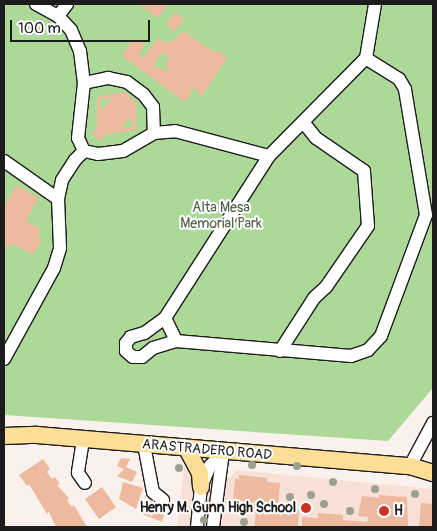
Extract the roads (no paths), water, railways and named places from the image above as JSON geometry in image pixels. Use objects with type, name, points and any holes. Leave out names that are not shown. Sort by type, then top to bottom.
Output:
[{"type":"main road","name":"ARASTRADERO ROAD","points":[[4,436],[37,435],[223,452],[410,466],[433,473]]},
{"type":"main road","points":[[187,449],[200,473],[201,487]]},
{"type":"main road","name":"ARASTRADERO ROAD","points":[[410,466],[433,461]]},
{"type":"street","points":[[36,4],[58,16],[71,30],[80,51],[84,83],[78,138],[84,151]]},
{"type":"street","points":[[58,16],[67,4]]},
{"type":"street","points":[[366,58],[399,79],[405,89],[426,215],[381,336],[368,350],[351,356],[176,341],[153,348],[142,357],[133,357],[126,351],[126,344],[131,337],[144,333],[165,318],[269,156],[366,58],[375,4]]},
{"type":"street","points":[[84,83],[108,78],[127,82],[144,95],[153,107],[154,133]]},
{"type":"street","points":[[280,351],[314,298],[326,288],[368,226],[364,171],[316,138],[304,122]]},
{"type":"street","points":[[84,151],[98,154],[124,151],[154,133],[186,133],[269,156]]},
{"type":"street","points":[[4,359],[54,268],[60,248],[58,199],[62,180],[84,151]]},
{"type":"street","points":[[4,161],[58,199]]},
{"type":"street","points":[[165,318],[176,341]]},
{"type":"street","points":[[410,466],[433,423]]},
{"type":"street","points":[[83,440],[78,473],[85,483]]},
{"type":"street","points":[[144,445],[153,492],[164,500]]},
{"type":"street","points":[[197,527],[201,487],[210,466],[223,452]]},
{"type":"street","points":[[213,527],[223,452]]},
{"type":"place","name":"Henry M. Gunn High School","points":[[306,508]]},
{"type":"place","name":"H","points":[[384,511]]},
{"type":"park label","name":"Alta Mesa Memorial Park","points":[[221,216]]}]
